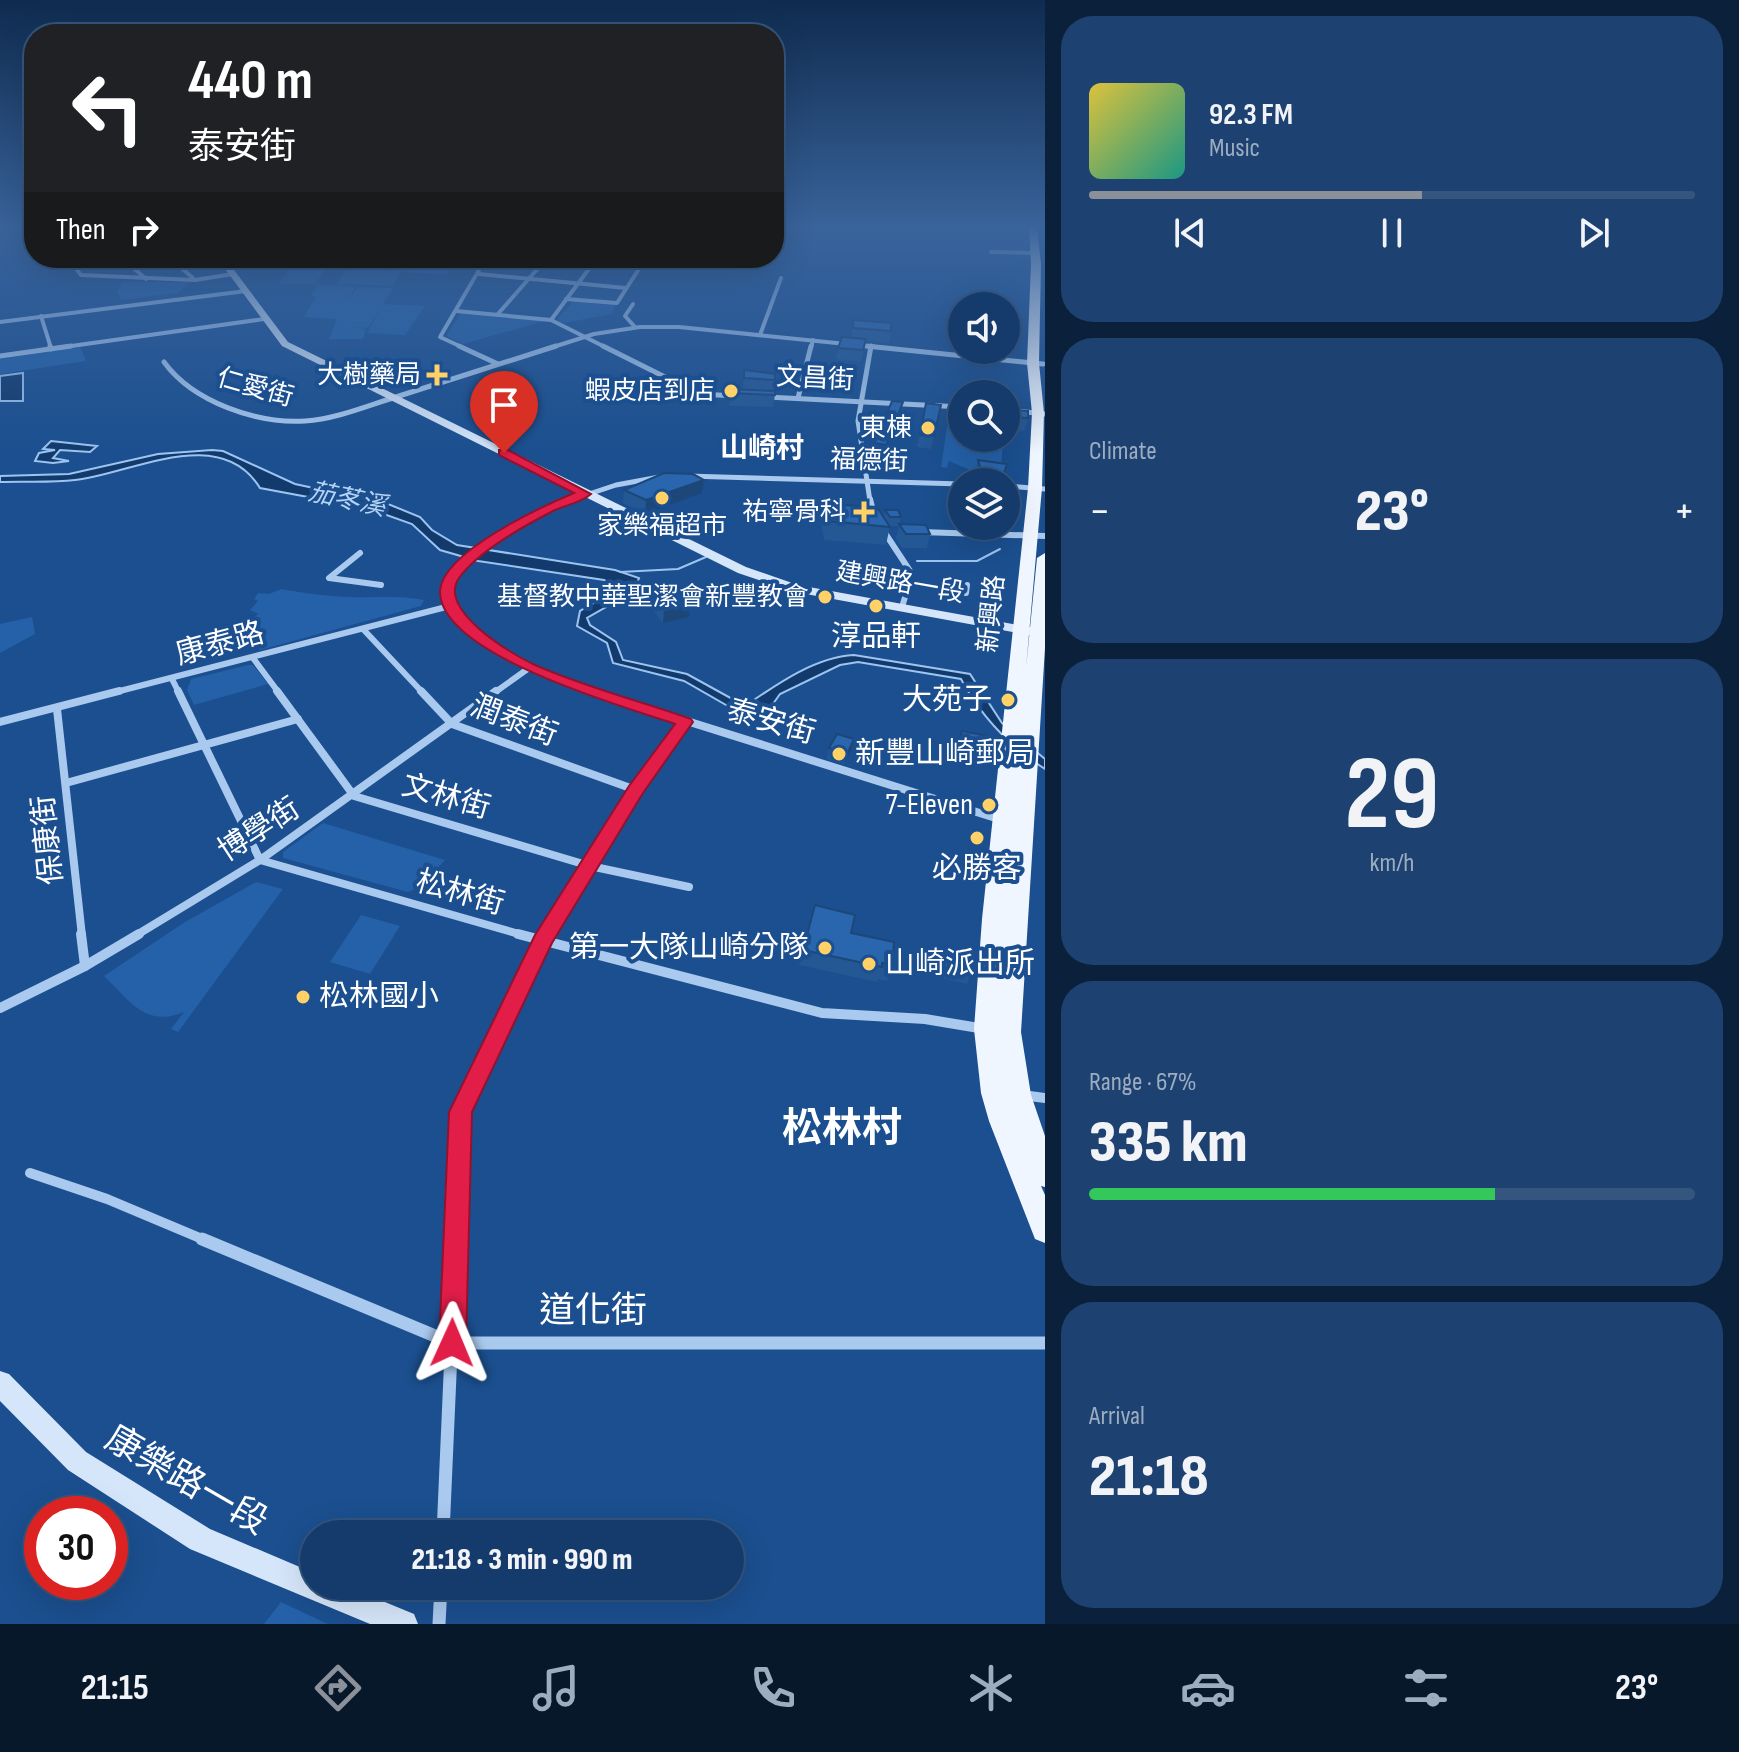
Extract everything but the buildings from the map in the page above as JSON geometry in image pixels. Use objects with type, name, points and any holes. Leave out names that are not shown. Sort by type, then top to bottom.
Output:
[{"type":"main road","name":"新興路","points":[[1036,302],[1042,413],[1038,535],[1012,823],[998,1031],[1006,1094],[1002,1121],[1045,1230]]},
{"type":"main road","name":"新興路","points":[[1042,302],[1045,335]]},
{"type":"main road","name":"新興路","points":[[1045,347],[1038,363],[1045,383]]},
{"type":"main road","name":"新興路","points":[[1012,823],[1028,761],[1011,722],[1045,558]]},
{"type":"main road","name":"新興路","points":[[1006,1094],[1045,1175]]},
{"type":"street","points":[[0,322],[158,302]]},
{"type":"street","name":"建興路一段","points":[[253,302],[285,344],[709,554],[783,585],[1029,631]]},
{"type":"street","points":[[462,302],[440,337],[498,364]]},
{"type":"street","points":[[497,315],[508,302]]},
{"type":"street","points":[[456,311],[551,320],[564,302]]},
{"type":"street","points":[[760,335],[772,302]]},
{"type":"street","points":[[633,304],[625,316],[635,327]]},
{"type":"street","points":[[41,316],[51,349]]},
{"type":"street","points":[[0,356],[264,319]]},
{"type":"street","name":"文昌街","points":[[551,320],[699,394],[743,396]]},
{"type":"street","name":"仁愛街","points":[[164,362],[176,379],[192,389],[244,411],[278,420],[317,421],[583,336],[635,327],[679,327],[1038,363]]},
{"type":"street","points":[[798,398],[813,340]]},
{"type":"street","points":[[871,346],[859,401],[865,481],[874,516],[899,557],[910,568],[910,583],[902,607]]},
{"type":"street","name":"文昌街","points":[[757,396],[948,406]]},
{"type":"street","points":[[1020,411],[1042,413]]},
{"type":"street","name":"福德街","points":[[585,494],[624,481],[674,476],[948,484]]},
{"type":"street","points":[[1020,487],[1040,489]]},
{"type":"street","points":[[450,606],[450,579],[462,563],[547,509],[585,494]]},
{"type":"street","points":[[884,532],[899,532]]},
{"type":"street","points":[[914,532],[1038,535]]},
{"type":"street","points":[[360,553],[329,578],[381,585]]},
{"type":"street","points":[[910,583],[966,593],[967,585]]},
{"type":"street","name":"康泰路","points":[[0,722],[450,606]]},
{"type":"street","name":"泰安街","points":[[450,606],[482,640],[529,668],[685,722],[1012,823]]},
{"type":"street","name":"潤泰街","points":[[363,629],[452,724],[636,790]]},
{"type":"street","name":"文林街","points":[[253,658],[354,796],[590,866],[689,887]]},
{"type":"street","name":"博學街","points":[[0,1008],[85,966],[260,860],[354,796],[529,668]]},
{"type":"street","points":[[172,679],[260,860]]},
{"type":"street","name":"保康街","points":[[57,709],[85,966]]},
{"type":"street","points":[[66,783],[298,719]]},
{"type":"street","points":[[443,1520],[461,1112],[542,941],[636,790],[685,722]]},
{"type":"street","name":"松林街","points":[[260,860],[542,941],[667,970],[822,1013],[925,1019],[998,1031]]},
{"type":"street","points":[[1006,1094],[1045,1098]]},
{"type":"street","name":"道化街","points":[[30,1173],[107,1199],[452,1343],[1045,1343]]},
{"type":"street","name":"康樂路一段","points":[[0,1383],[77,1461],[200,1539],[404,1624]]},
{"type":"street","points":[[439,1624],[440,1600]]},
{"type":"shaded area","points":[[313,302],[384,302],[368,328],[353,327],[366,329],[363,339],[329,339],[337,319],[304,317]]},
{"type":"shaded area","points":[[572,302],[616,304],[611,314],[564,323],[557,320]]},
{"type":"shaded area","points":[[383,304],[425,306],[405,335],[367,333]]},
{"type":"shaded area","points":[[461,313],[545,321],[463,344],[446,336]]},
{"type":"shaded area","points":[[80,347],[86,361],[0,374],[0,359]]},
{"type":"shaded area","points":[[947,427],[948,452],[1002,452],[1001,468],[965,468],[949,461],[947,468],[941,467]]},
{"type":"shaded area","points":[[281,589],[332,596],[424,600],[421,606],[260,650],[246,624],[258,614],[250,610],[258,601],[254,599],[258,593],[269,594]]},
{"type":"shaded area","points":[[32,617],[35,634],[0,653],[0,624]]},
{"type":"shaded area","points":[[253,665],[268,684],[194,705],[187,690],[191,679]]},
{"type":"shaded area","points":[[323,823],[445,860],[419,888],[408,892],[283,858],[283,852]]},
{"type":"shaded area","points":[[256,882],[283,889],[178,1032],[171,1029],[184,1012],[159,1017],[148,1014],[130,1003],[104,976],[185,922]]},
{"type":"shaded area","points":[[361,915],[400,926],[370,974],[330,962]]},
{"type":"shaded area","points":[[281,1602],[328,1624],[264,1624]]},
{"type":"water","points":[[23,373],[23,401],[0,401],[0,376]]},
{"type":"water","points":[[51,441],[97,446],[90,452],[60,450],[53,458],[69,461],[35,461],[39,453],[55,450],[43,449]]},
{"type":"water","name":"茄苳溪","points":[[223,451],[295,484],[388,504],[420,517],[432,530],[457,545],[615,570],[639,578],[634,591],[587,618],[590,625],[616,642],[623,660],[687,674],[745,706],[797,673],[839,657],[854,655],[970,674],[1002,723],[1045,759],[1045,769],[997,729],[961,679],[858,662],[840,665],[780,694],[768,711],[747,717],[684,681],[613,663],[607,643],[577,626],[580,611],[615,591],[614,586],[604,580],[478,561],[440,550],[412,524],[367,508],[260,488],[243,469],[222,458],[199,455],[174,457],[75,480],[0,482],[0,476],[69,474],[158,454]]},
{"type":"waterway","points":[[917,561],[977,561],[1000,549]]},
{"type":"waterway","points":[[620,572],[678,569],[706,557]]},
{"type":"place","name":"大樹藥局","points":[[437,375]]},
{"type":"place","name":"蝦皮店到店","points":[[731,391]]},
{"type":"place","name":"東棟","points":[[928,428]]},
{"type":"place","name":"家樂福超市","points":[[662,498]]},
{"type":"place","name":"祐寧骨科","points":[[864,512]]},
{"type":"place","name":"基督教中華聖潔會新豐教會","points":[[825,597]]},
{"type":"place","name":"淳品軒","points":[[876,606]]},
{"type":"place","name":"大苑子","points":[[1008,700]]},
{"type":"place","name":"新豐山崎郵局","points":[[839,754]]},
{"type":"place","name":"7-Eleven","points":[[989,805]]},
{"type":"place","name":"必勝客","points":[[977,838]]},
{"type":"place","name":"第一大隊山崎分隊","points":[[825,948]]},
{"type":"place","name":"山崎派出所","points":[[869,964]]},
{"type":"place","name":"松林國小","points":[[303,997]]},
{"type":"district","name":"山崎村","points":[[762,448]]},
{"type":"district","name":"松林村","points":[[842,1129]]},
{"type":"route","points":[[452,1343],[461,1112],[542,941],[657,757],[685,722],[529,668],[482,640],[450,606],[450,579],[462,563],[547,509],[585,494],[504,453]]}]
